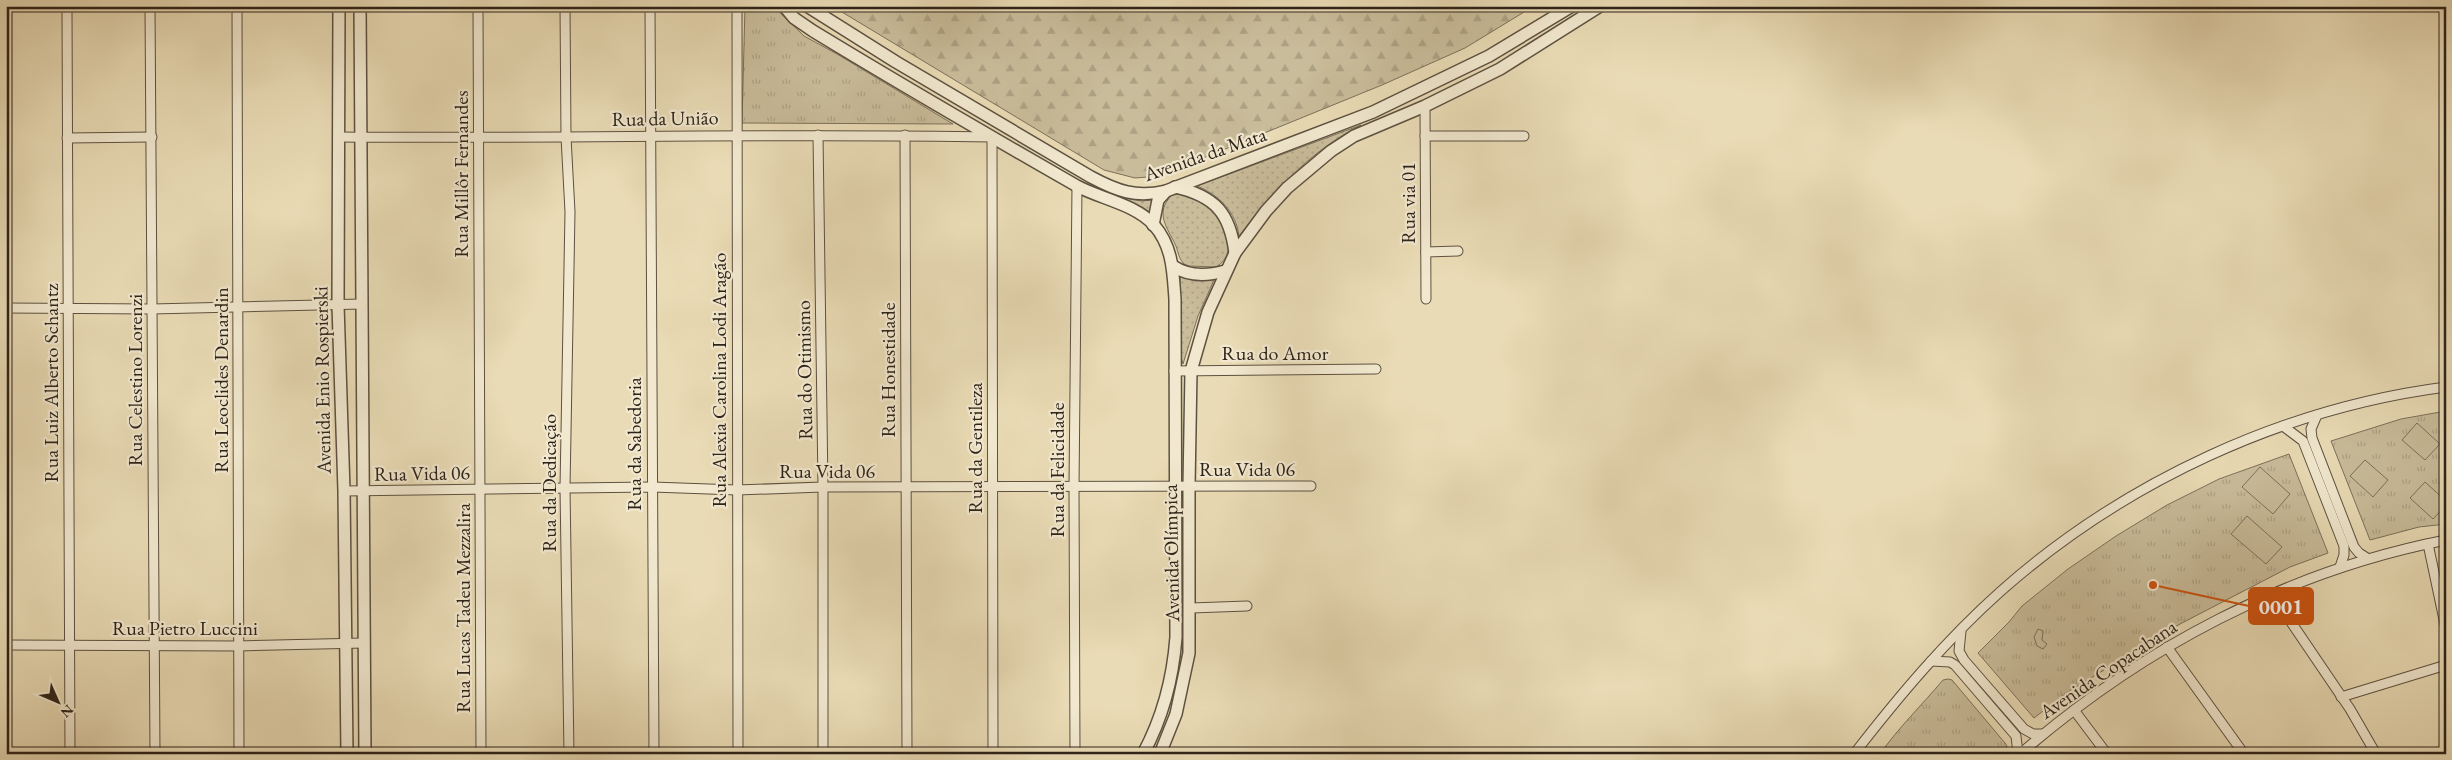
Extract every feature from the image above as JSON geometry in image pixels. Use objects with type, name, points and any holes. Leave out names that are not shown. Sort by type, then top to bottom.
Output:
[{"type":"street","name":"Rua Celestino Lorenzi","points":[[150,6],[155,754]]},
{"type":"street","name":"Rua Leoclides Denardin","points":[[237,6],[239,754]]},
{"type":"street","name":"Avenida Enio Rospierski","points":[[339,6],[338,305],[344,492],[347,754]]},
{"type":"street","name":"Avenida Enio Rospierski","points":[[360,6],[365,754]]},
{"type":"street","name":"Rua Millôr Fernandes","points":[[478,6],[479,341]]},
{"type":"street","name":"Rua da Dedicação","points":[[566,6],[566,137],[570,212],[565,488],[569,754]]},
{"type":"street","name":"Rua da Sabedoria","points":[[650,6],[654,754]]},
{"type":"street","name":"Rua Alexia Carolina Lodi Aragão","points":[[737,6],[738,754]]},
{"type":"street","name":"Avenida da Mata","points":[[784,6],[794,18],[813,31],[992,140],[1076,186],[1138,213],[1153,225],[1164,239],[1173,266],[1174,350]]},
{"type":"street","name":"Avenida da Mata","points":[[807,6],[935,86],[1106,185],[1132,195],[1170,189],[1373,112],[1489,56],[1572,6]]},
{"type":"street","points":[[1173,266],[1189,274],[1210,274],[1225,270],[1266,211],[1287,188],[1331,151],[1354,136],[1425,106],[1500,69],[1600,6]]},
{"type":"street","name":"Rua Luiz Alberto Schantz","points":[[67,12],[70,754]]},
{"type":"street","name":"Rua via 01","points":[[1425,106],[1426,299]]},
{"type":"street","name":"Rua do Otimismo","points":[[818,135],[823,487],[823,754]]},
{"type":"street","name":"Rua da União","points":[[339,137],[905,135],[992,140]]},
{"type":"street","name":"Rua Honestidade","points":[[905,135],[907,754]]},
{"type":"street","points":[[1425,136],[1524,136]]},
{"type":"street","points":[[67,138],[152,137]]},
{"type":"street","name":"Rua da Gentileza","points":[[992,140],[993,754]]},
{"type":"street","name":"Rua da Felicidade","points":[[1075,754],[1076,186]]},
{"type":"street","points":[[1153,225],[1158,200],[1170,189],[1202,195],[1218,206],[1229,224],[1235,253]]},
{"type":"street","points":[[1426,252],[1458,251]]},
{"type":"street","name":"Avenida Olímpica","points":[[1160,754],[1176,714],[1189,653],[1191,608],[1188,486],[1191,371],[1208,312],[1225,270]]},
{"type":"street","points":[[6,308],[152,309],[362,304]]},
{"type":"street","name":"Rua Lucas Tadeu Mezzalira","points":[[479,341],[481,754]]},
{"type":"street","name":"Avenida Olímpica","points":[[1143,754],[1161,712],[1174,665],[1177,598],[1174,487],[1174,350]]},
{"type":"street","name":"Rua do Amor","points":[[1174,371],[1376,369]]},
{"type":"street","points":[[1854,754],[1931,660],[2001,591],[2073,533],[2110,510],[2176,472],[2232,445],[2283,426],[2387,397],[2446,387]]},
{"type":"street","points":[[2317,415],[2311,429],[2312,438],[2354,547],[2367,558]]},
{"type":"street","points":[[2283,426],[2303,441],[2344,546],[2344,555],[2340,567]]},
{"type":"street","name":"Rua Vida 06","points":[[344,492],[652,487],[737,490],[823,487],[1074,488],[1311,486]]},
{"type":"street","name":"Avenida Copacabana","points":[[2019,754],[2110,684],[2167,647],[2219,618],[2272,594],[2340,567],[2367,558],[2446,540]]},
{"type":"street","points":[[2428,544],[2446,629]]},
{"type":"street","points":[[2272,594],[2341,696],[2376,754]]},
{"type":"street","points":[[1191,608],[1247,606]]},
{"type":"street","points":[[1961,631],[1958,642],[1964,660],[2024,729],[2033,734],[2043,734]]},
{"type":"street","name":"Rua Pietro Luccini","points":[[6,646],[238,646],[364,642]]},
{"type":"street","points":[[2167,647],[2244,754]]},
{"type":"street","points":[[1931,660],[1950,662],[1955,665],[2016,736],[2019,754]]},
{"type":"street","points":[[2341,696],[2446,665]]},
{"type":"street","points":[[2074,710],[2107,754]]},
{"type":"green space","points":[[745,6],[773,6],[804,36],[953,124],[742,123]]},
{"type":"green space","points":[[832,6],[1534,6],[1465,48],[1382,85],[1159,176],[1135,178],[1104,170]]},
{"type":"green space","points":[[1361,125],[1325,147],[1294,173],[1239,236],[1234,219],[1225,205],[1212,194],[1197,186]]},
{"type":"green space","points":[[1182,194],[1197,198],[1204,203],[1223,225],[1228,252],[1224,260],[1216,267],[1189,266],[1184,264],[1180,258],[1166,226],[1163,214],[1164,208],[1172,195]]},
{"type":"green space","points":[[1119,197],[1142,201],[1153,200],[1150,215]]},
{"type":"green space","points":[[1180,276],[1195,281],[1214,280],[1198,316],[1183,364],[1180,354]]},
{"type":"green space","points":[[2446,411],[2446,524],[2419,527],[2370,540],[2331,441],[2401,419]]},
{"type":"green space","points":[[2417,423],[2440,444],[2425,460],[2402,440]]},
{"type":"green space","points":[[2289,454],[2328,553],[2290,567],[2180,624],[2066,693],[2034,718],[1978,653],[2022,606],[2068,569],[2116,536],[2167,505],[2219,479]]},
{"type":"green space","points":[[2365,460],[2388,480],[2373,497],[2350,476]]},
{"type":"green space","points":[[2260,467],[2290,494],[2273,514],[2242,487]]},
{"type":"green space","points":[[2425,482],[2446,501],[2446,505],[2433,519],[2410,498]]},
{"type":"green space","points":[[2247,516],[2282,547],[2266,564],[2231,534]]},
{"type":"green space","points":[[2038,629],[2043,631],[2042,640],[2047,644],[2043,649],[2037,646],[2034,637]]},
{"type":"green space","points":[[1943,680],[1952,680],[2005,743],[2007,746],[2005,752],[1880,754]]},
{"type":"place","name":"0001","points":[[2153,585]]}]
